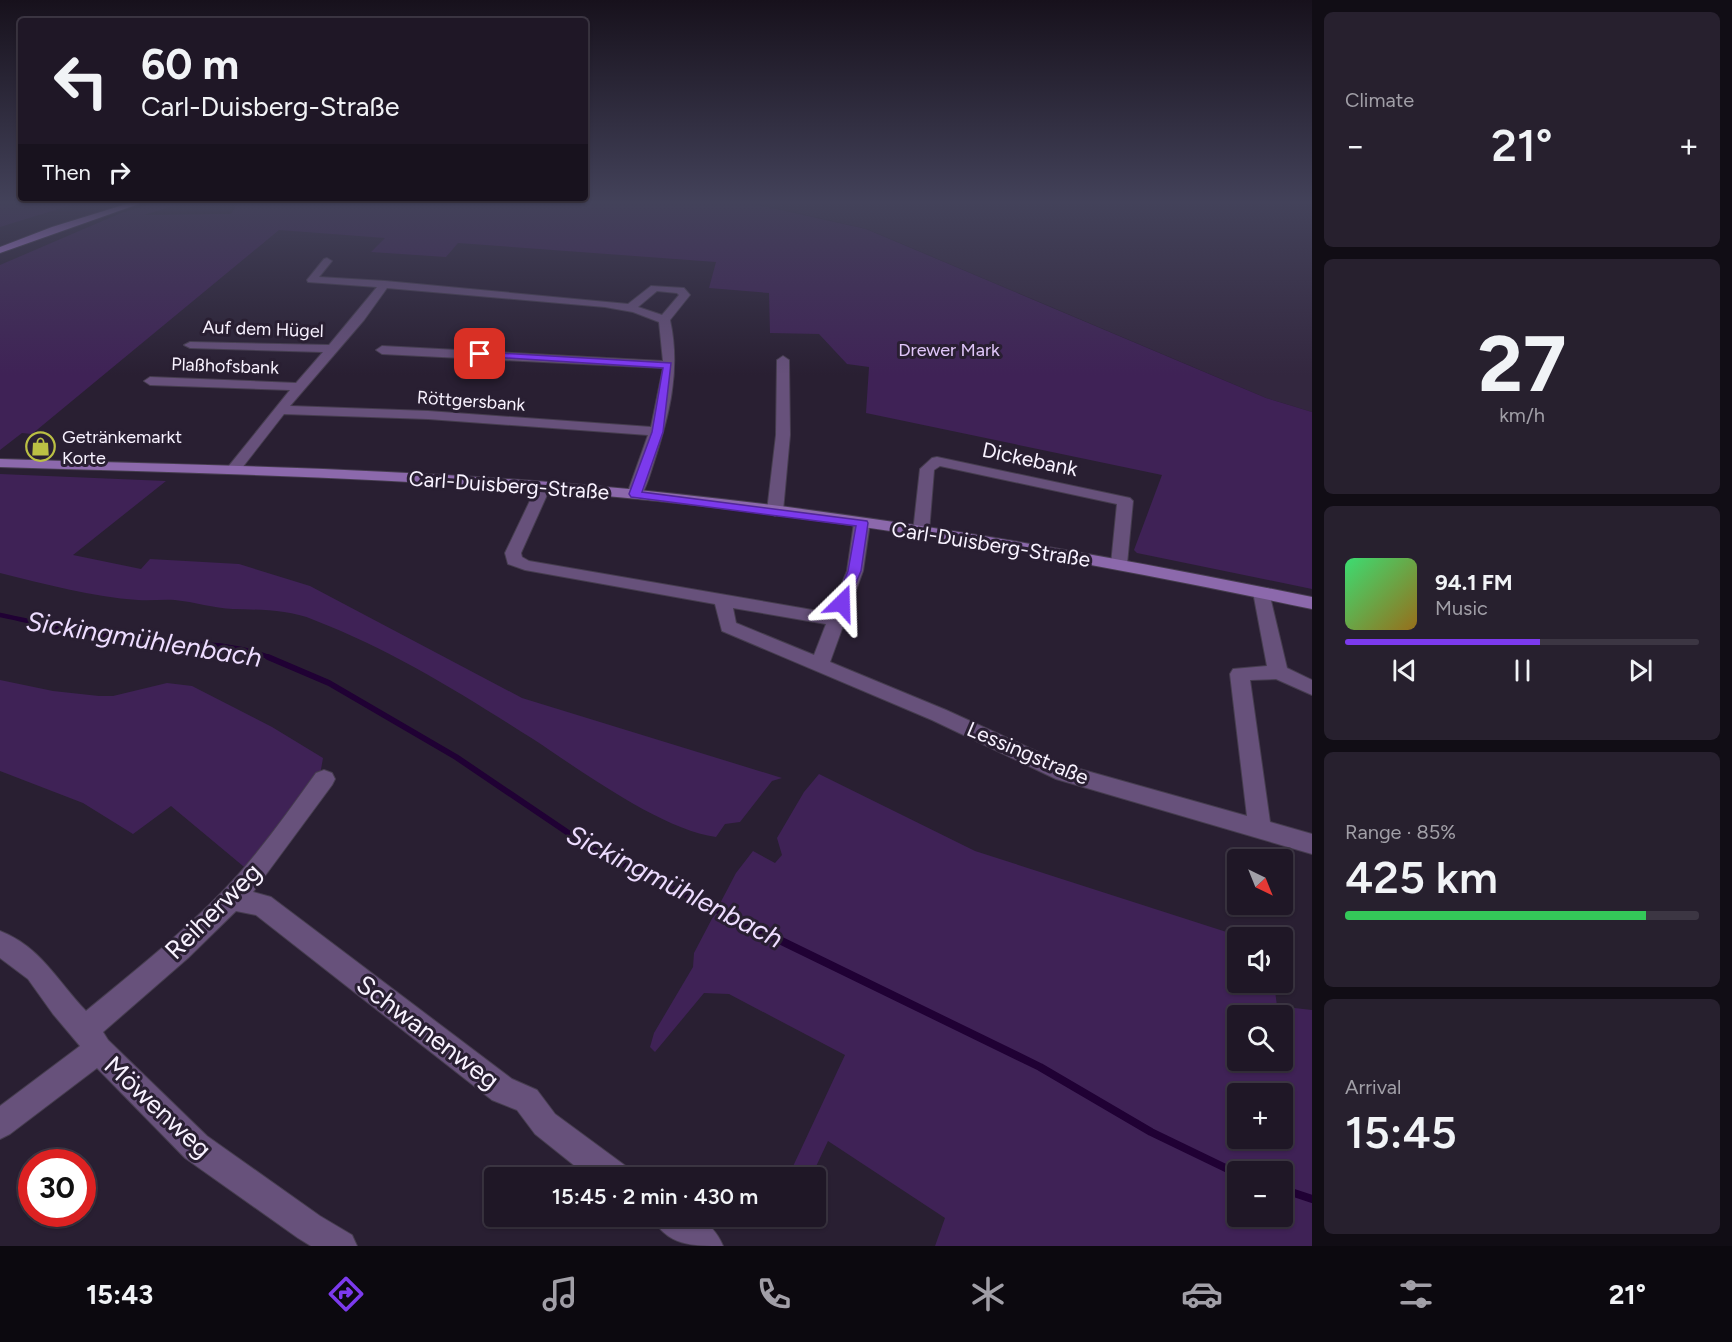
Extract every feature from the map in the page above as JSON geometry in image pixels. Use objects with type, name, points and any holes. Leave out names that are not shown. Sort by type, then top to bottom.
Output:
[{"type":"main road","name":"Carl-Duisberg-Straße","points":[[0,463],[233,470],[544,486],[635,494],[921,532],[1119,564],[1312,603]]},
{"type":"street","points":[[327,261],[312,280],[385,284],[630,309],[660,301],[682,291],[685,295],[664,320]]},
{"type":"street","points":[[233,470],[385,284]]},
{"type":"street","points":[[630,309],[651,290],[661,287],[660,301],[667,331],[668,365],[658,432],[635,494]]},
{"type":"street","name":"Auf dem Hügel","points":[[190,345],[334,349]]},
{"type":"street","points":[[382,350],[668,365]]},
{"type":"street","points":[[775,511],[783,435],[783,360]]},
{"type":"street","name":"Plaßhofsbank","points":[[150,381],[299,387]]},
{"type":"street","name":"Röttgersbank","points":[[282,410],[417,415],[658,432]]},
{"type":"street","name":"Dickebank","points":[[921,532],[927,469],[937,461],[1125,501],[1119,564]]},
{"type":"street","points":[[544,486],[513,553],[514,560],[525,565],[835,620]]},
{"type":"street","points":[[819,666],[855,571],[862,523]]},
{"type":"street","points":[[1262,592],[1278,672]]},
{"type":"street","name":"Lessingstraße","points":[[723,600],[728,627],[939,715],[1064,773],[1312,844]]},
{"type":"street","points":[[1260,829],[1240,674],[1278,672],[1312,688]]},
{"type":"street","name":"Reiherweg","points":[[0,1125],[92,1039],[138,985],[232,899],[253,875],[324,778]]},
{"type":"street","name":"Schwanenweg","points":[[232,899],[262,905],[502,1090],[527,1100],[544,1124],[601,1167]]},
{"type":"street","name":"Möwenweg","points":[[0,943],[37,970],[62,1005],[92,1039],[196,1147],[309,1227],[341,1246]]},
{"type":"street","points":[[683,1227],[708,1246]]},
{"type":"shaded area","points":[[938,259],[1312,259],[1312,412],[1266,398]]},
{"type":"green space","name":"Drewer Mark","points":[[14,259],[244,259],[32,434],[22,433],[0,450],[0,265]]},
{"type":"green space","name":"Drewer Mark","points":[[677,259],[937,259],[1266,398],[1312,412],[1312,589],[1137,553],[1134,550],[1162,475],[866,413],[869,367],[847,364],[819,334],[770,333],[769,293],[709,288],[716,262]]},
{"type":"green space","points":[[0,474],[166,481],[73,555],[141,569],[150,559],[239,564],[310,586],[522,698],[782,778],[772,781],[740,822],[725,824],[716,837],[695,832],[671,823],[622,797],[453,689],[399,659],[304,616],[175,600],[138,600],[103,596],[0,573]]},
{"type":"green space","points":[[0,680],[53,691],[99,696],[113,696],[167,683],[192,686],[272,727],[323,758],[320,775],[249,871],[171,806],[133,834],[83,803],[0,771]]},
{"type":"green space","points":[[819,774],[975,851],[1227,932],[1227,993],[1275,993],[1277,1005],[1227,1005],[1227,1071],[1293,1071],[1293,1008],[1312,1010],[1312,1246],[935,1246],[945,1218],[828,1141],[816,1167],[793,1167],[845,1055],[729,994],[704,993],[655,1052],[650,1047],[654,1033],[693,967],[694,953],[736,873],[753,851],[775,863],[782,855],[777,838],[804,792]]},
{"type":"waterway","name":"Sickingmühlenbach","points":[[0,615],[127,639],[225,646],[268,657]]},
{"type":"waterway","name":"Sickingmühlenbach","points":[[268,657],[329,683],[456,757],[592,849],[723,913]]},
{"type":"waterway","name":"Sickingmühlenbach","points":[[720,911],[1040,1067],[1151,1132],[1227,1169]]},
{"type":"waterway","name":"Sickingmühlenbach","points":[[1293,1193],[1312,1199]]},
{"type":"place","name":"Getränkemarkt Korte","points":[[41,447]]},
{"type":"route","points":[[480,354],[668,365],[658,432],[635,494],[862,523],[855,571],[842,603]]}]
